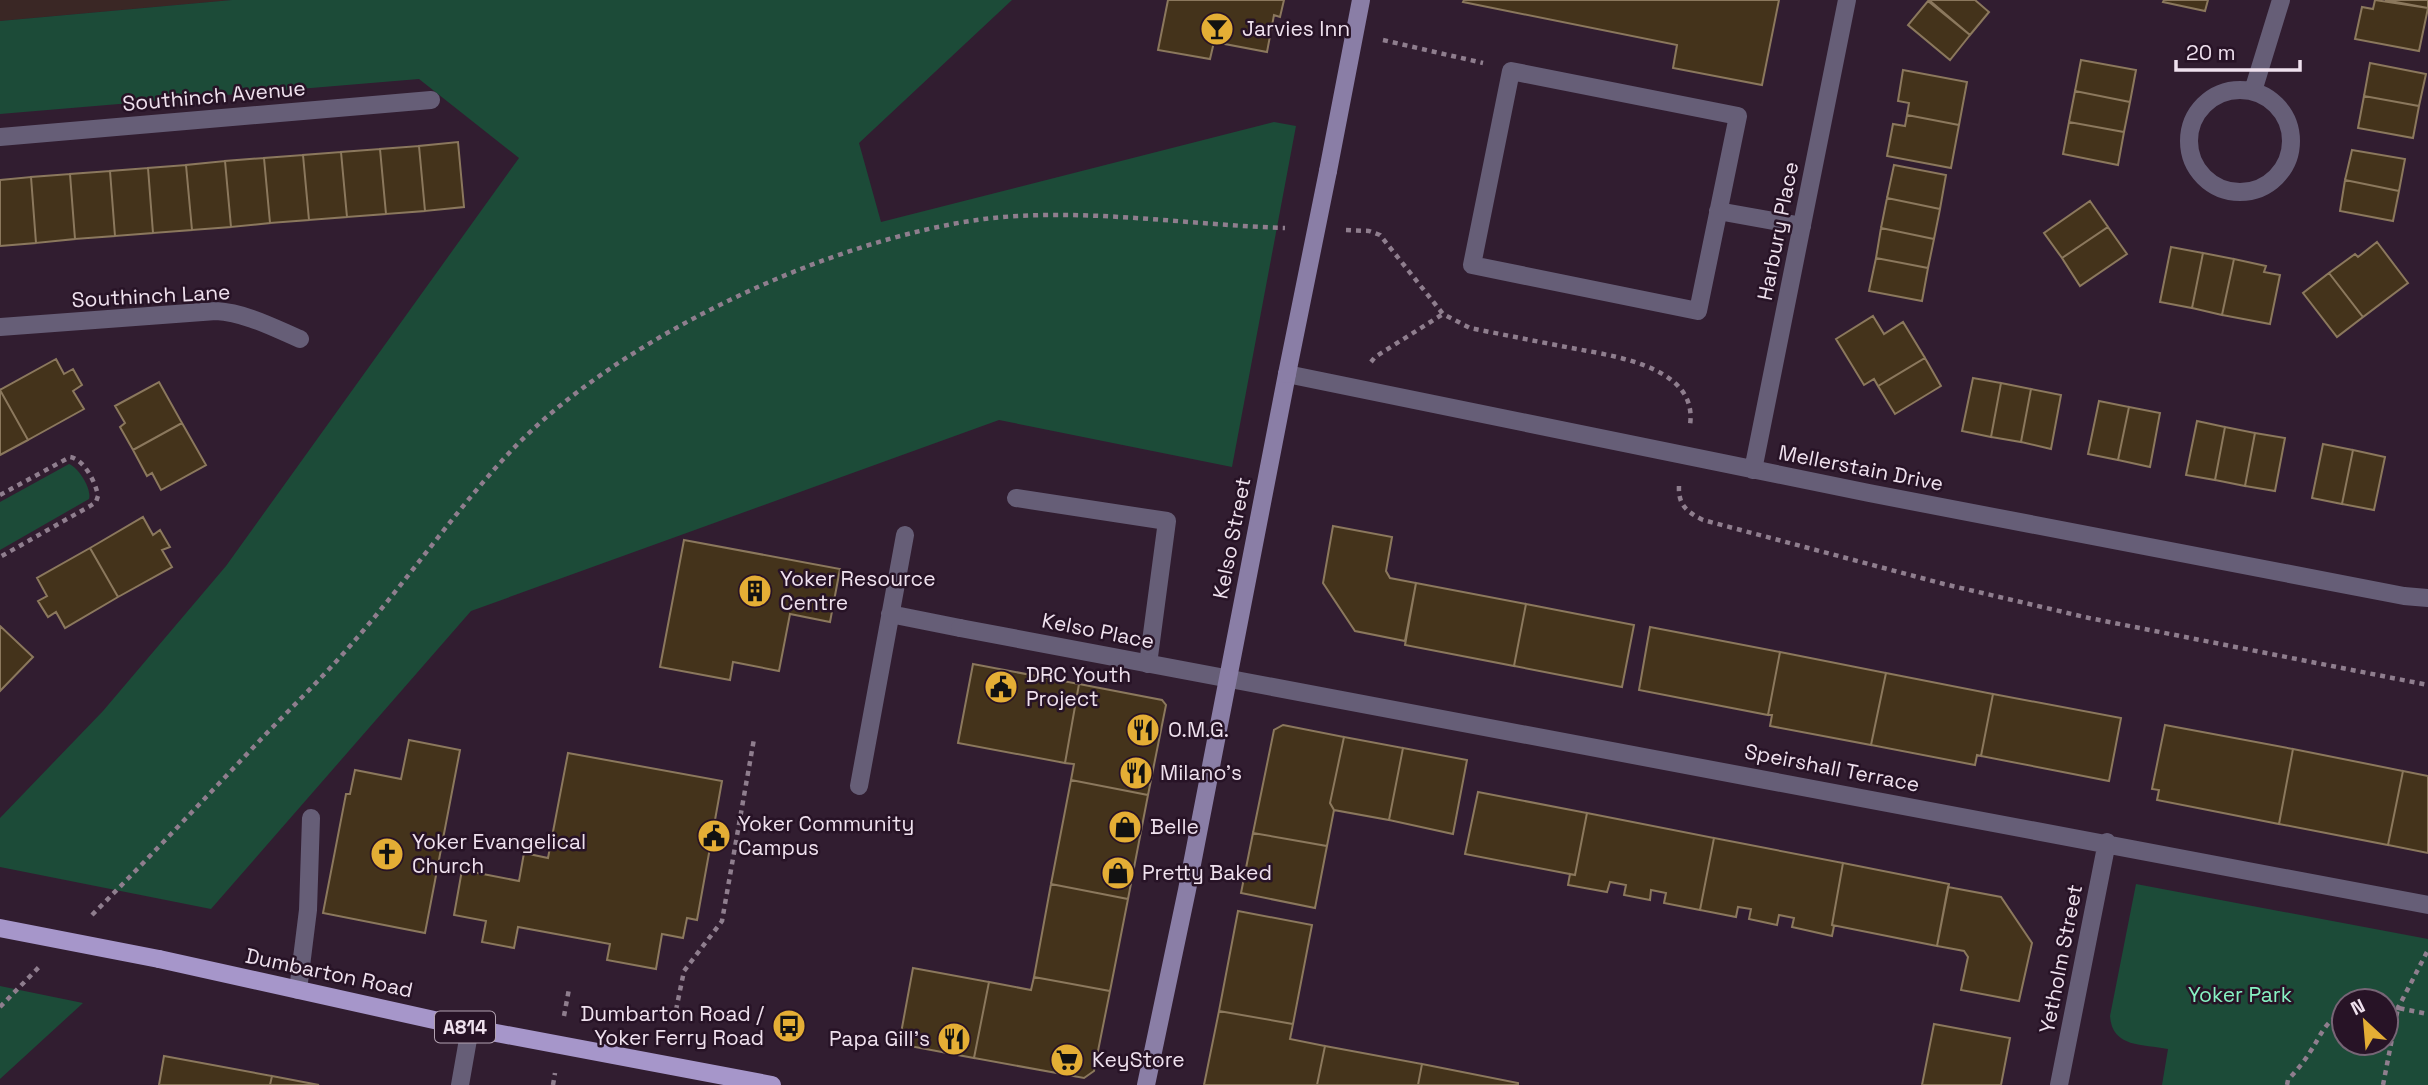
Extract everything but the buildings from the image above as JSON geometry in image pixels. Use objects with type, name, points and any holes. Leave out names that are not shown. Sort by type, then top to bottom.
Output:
[{"type":"main road","name":"Dumbarton Road","points":[[0,928],[470,1028],[772,1085]]},
{"type":"street","name":"Kelso Street","points":[[1146,1085],[1361,0]]},
{"type":"street","name":"Harbury Place","points":[[1753,470],[1847,0]]},
{"type":"street","points":[[2253,91],[2281,0]]},
{"type":"street","points":[[1511,71],[1738,116],[1698,311],[1472,265],[1511,71]]},
{"type":"street","points":[[2253,91],[2269,99],[2282,111],[2290,127],[2291,145],[2287,163],[2277,177],[2263,188],[2228,192],[2213,185],[2200,174],[2192,160],[2190,128],[2196,113],[2207,101],[2221,93],[2253,91]]},
{"type":"street","name":"Southinch Avenue","points":[[0,137],[431,100]]},
{"type":"street","points":[[1718,211],[1802,226]]},
{"type":"street","name":"Southinch Lane","points":[[0,327],[216,311],[249,316],[300,339]]},
{"type":"street","name":"Mellerstain Drive","points":[[1287,374],[1753,470],[2404,596],[2428,598]]},
{"type":"street","points":[[1016,498],[1167,521],[1148,664]]},
{"type":"street","points":[[859,786],[905,535]]},
{"type":"street","name":"Kelso Place","points":[[890,614],[1228,678]]},
{"type":"street","name":"Speirshall Terrace","points":[[1228,678],[2107,842],[2428,905]]},
{"type":"street","points":[[298,990],[307,909],[311,818]]},
{"type":"street","name":"Yetholm Street","points":[[2059,1085],[2107,842]]},
{"type":"street","points":[[460,1085],[470,1028]]},
{"type":"path","points":[[1354,34],[1444,53],[1511,71]]},
{"type":"path","points":[[85,921],[152,855],[355,640],[511,451],[571,397],[661,338],[777,279],[889,239],[953,224],[985,219],[1043,216],[1275,228]]},
{"type":"path","points":[[1349,387],[1375,357],[1443,314]]},
{"type":"path","points":[[0,495],[70,457],[76,458],[82,464],[98,496],[90,506],[0,557]]},
{"type":"path","points":[[676,1010],[684,971],[722,921],[754,739]]},
{"type":"path","points":[[2400,1004],[2428,950]]},
{"type":"path","points":[[0,1007],[47,959]]},
{"type":"path","points":[[2400,1008],[2428,1014]]},
{"type":"path","points":[[2287,1085],[2330,1022]]},
{"type":"path","points":[[2383,1085],[2388,1057]]},
{"type":"shaded area","points":[[0,0],[232,0],[0,21]]},
{"type":"green space","points":[[232,0],[1012,0],[859,143],[881,222],[1274,122],[1296,126],[1232,467],[999,420],[471,611],[211,909],[0,867],[0,818],[103,711],[226,566],[519,158],[419,79],[0,114],[0,21]]},
{"type":"green space","points":[[69,464],[84,479],[89,490],[89,499],[0,550],[0,502]]},
{"type":"green space","name":"Yoker Park","points":[[2136,884],[2428,939],[2428,1085],[2162,1085],[2168,1049],[2130,1043],[2116,1034],[2110,1016]]},
{"type":"green space","points":[[0,986],[83,1003],[0,1079]]},
{"type":"place","name":"Jarvies Inn","points":[[1217,29]]},
{"type":"place","name":"Yoker Resource Centre","points":[[755,591]]},
{"type":"place","name":"DRC Youth Project","points":[[1001,687]]},
{"type":"place","name":"O.M.G.","points":[[1143,730]]},
{"type":"place","name":"Milano's","points":[[1136,773]]},
{"type":"place","name":"Belle","points":[[1125,827]]},
{"type":"place","name":"Yoker Community Campus","points":[[714,836]]},
{"type":"place","name":"Yoker Evangelical Church","points":[[387,854]]},
{"type":"place","name":"Pretty Baked","points":[[1118,873]]},
{"type":"place","name":"Dumbarton Road / Yoker Ferry Road","points":[[789,1026]]},
{"type":"place","name":"Papa Gill's","points":[[954,1039]]},
{"type":"place","name":"KeyStore","points":[[1067,1060]]}]
